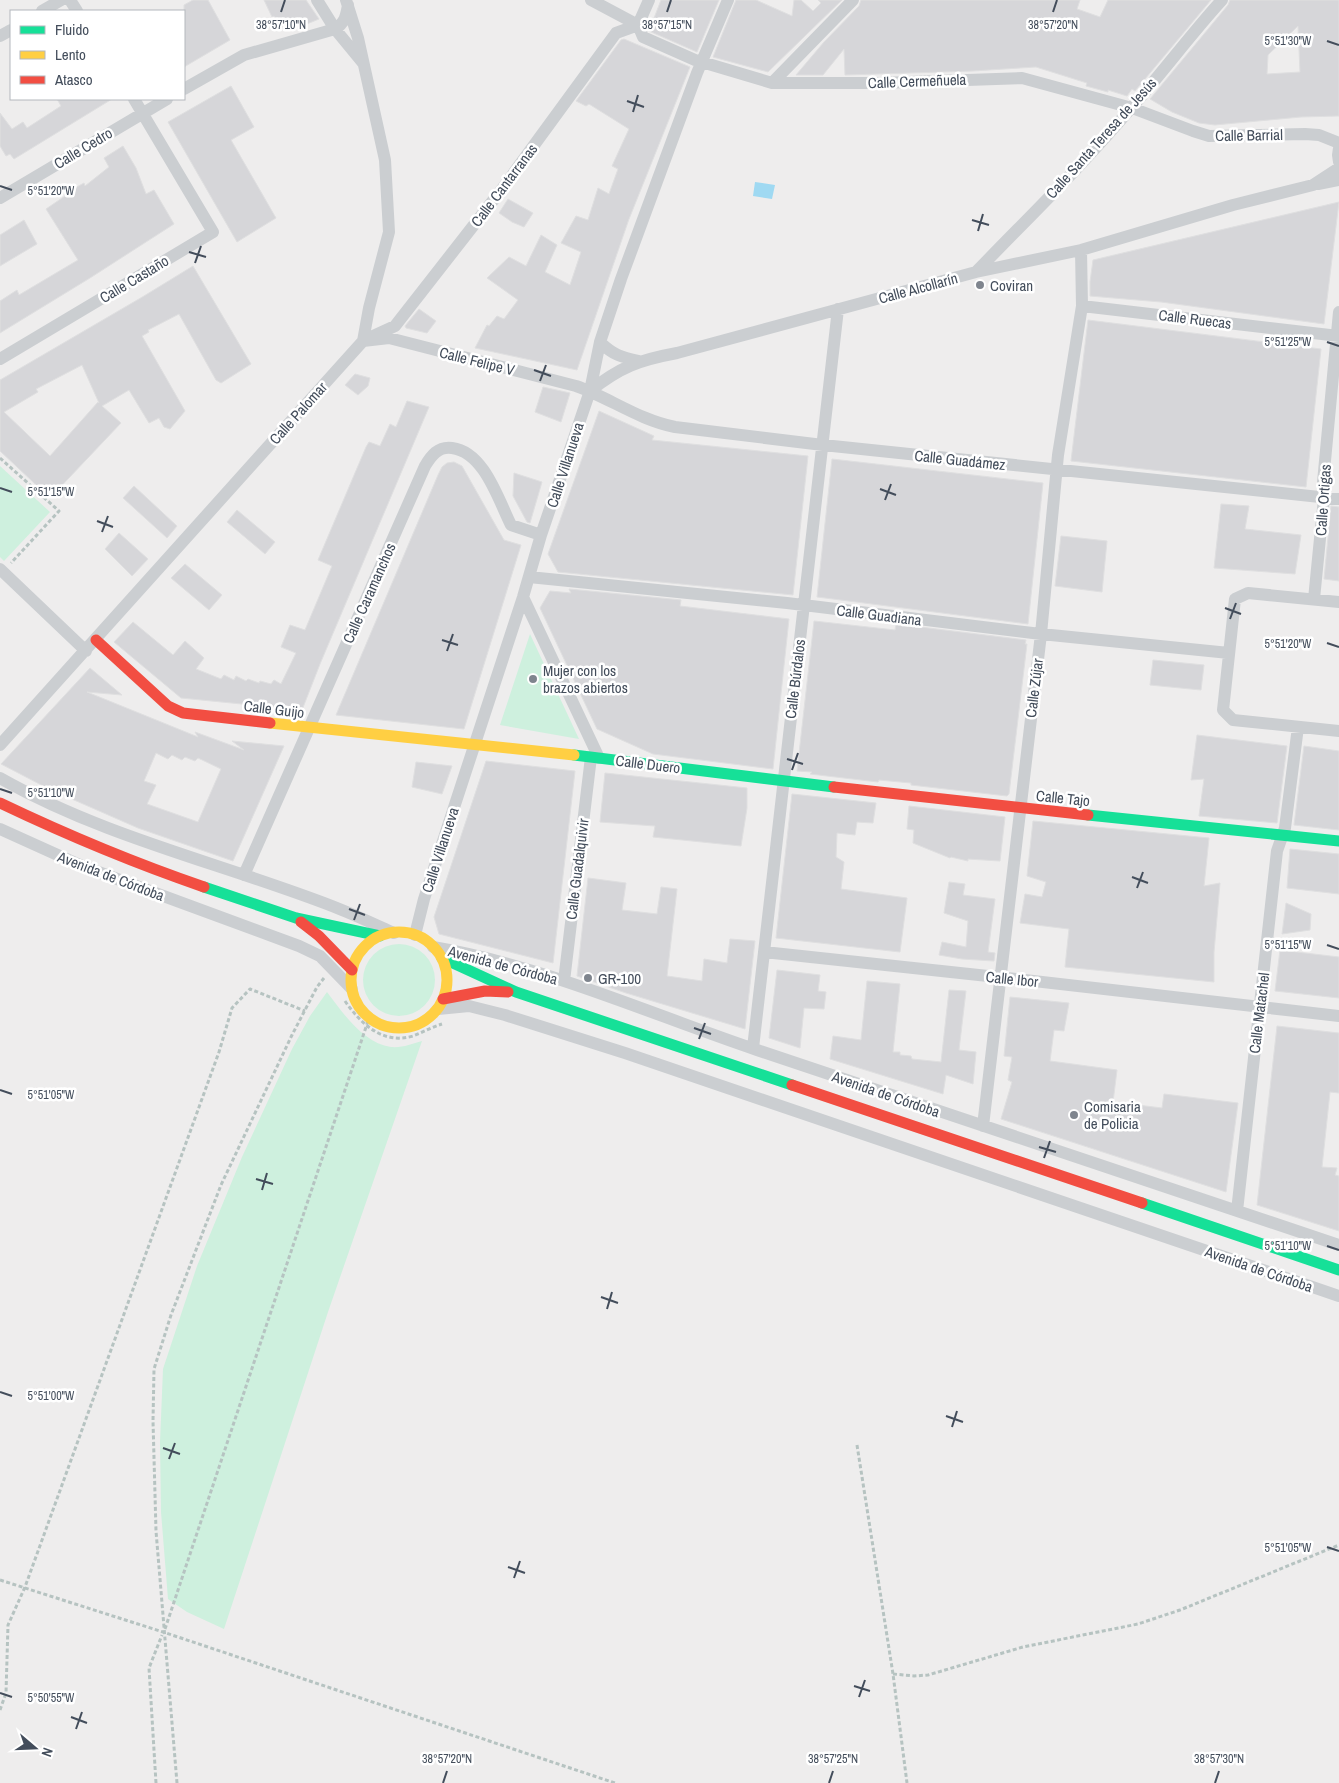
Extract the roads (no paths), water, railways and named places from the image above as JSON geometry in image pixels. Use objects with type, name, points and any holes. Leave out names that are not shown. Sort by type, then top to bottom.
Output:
[{"type":"street","points":[[44,10],[62,0]]},
{"type":"street","points":[[317,0],[335,29],[364,64]]},
{"type":"street","name":"Calle Cermeñuela","points":[[591,0],[638,25],[643,37],[702,62],[772,82],[880,83],[1022,78],[1132,108]]},
{"type":"street","points":[[638,25],[650,0]]},
{"type":"street","name":"Calle Villanueva","points":[[415,935],[424,899],[523,597],[541,535],[590,390],[600,342],[624,270],[702,62],[728,0]]},
{"type":"street","points":[[772,82],[853,0]]},
{"type":"street","name":"Calle Santa Teresa de Jesús","points":[[976,272],[1132,108],[1195,30],[1222,0]]},
{"type":"street","points":[[185,88],[244,55],[335,29],[342,25],[346,19],[347,3]]},
{"type":"street","name":"Calle Palomar","points":[[0,745],[363,341],[389,232],[385,160],[364,64],[347,3]]},
{"type":"street","name":"Calle Cantarranas","points":[[363,341],[395,326],[502,189],[616,32],[638,25]]},
{"type":"street","name":"Calle Castaño","points":[[0,359],[212,232],[135,100]]},
{"type":"street","name":"Calle Cedro","points":[[0,198],[165,100]]},
{"type":"street","name":"Calle Barrial","points":[[1132,108],[1209,136],[1305,134],[1319,135],[1339,143]]},
{"type":"street","points":[[1339,148],[1339,162]]},
{"type":"street","name":"Calle Alcollarín","points":[[1313,185],[1339,168]]},
{"type":"street","name":"Calle Alcollarín","points":[[590,390],[616,372],[639,361],[677,353],[976,272],[1081,250],[1233,205],[1339,180]]},
{"type":"street","name":"Calle Zújar","points":[[983,1126],[1041,634],[1056,470],[1082,306],[1081,250]]},
{"type":"street","name":"Calle Ruecas","points":[[1082,306],[1337,336]]},
{"type":"street","name":"Calle Búrdalos","points":[[753,1048],[838,309]]},
{"type":"street","name":"Calle Ortigas","points":[[1314,599],[1339,312]]},
{"type":"street","name":"Calle Felipe V","points":[[363,341],[389,338],[590,390]]},
{"type":"street","name":"Calle Alcollarín","points":[[600,342],[609,352],[621,358],[639,361]]},
{"type":"street","name":"Calle Guadámez","points":[[590,390],[656,424],[823,445],[1339,500]]},
{"type":"street","name":"Calle Caramanchos","points":[[244,875],[425,466],[433,454],[447,447],[461,449],[474,457],[484,471],[511,524],[541,535]]},
{"type":"street","points":[[2,570],[86,651]]},
{"type":"street","name":"Calle Guadiana","points":[[529,577],[1229,653]]},
{"type":"street","points":[[1339,602],[1248,593],[1235,599],[1222,710],[1233,720],[1339,731]]},
{"type":"street","name":"Calle Duero","points":[[523,597],[595,758],[784,782]]},
{"type":"street","name":"Calle Guijo","points":[[96,640],[168,706],[183,713],[595,758]]},
{"type":"street","name":"Calle Matachel","points":[[1237,1211],[1278,851],[1285,828],[1298,727]]},
{"type":"street","name":"Calle Guadalquivir","points":[[564,981],[595,758]]},
{"type":"street","points":[[0,778],[30,795],[128,837],[332,906],[394,933]]},
{"type":"street","name":"Calle Tajo","points":[[784,782],[1339,841]]},
{"type":"street","name":"Avenida de Córdoba","points":[[0,803],[60,832],[153,869],[296,918],[380,936]]},
{"type":"street","name":"Avenida de Córdoba","points":[[0,829],[82,866],[299,946],[320,956],[352,989]]},
{"type":"street","name":"Avenida de Córdoba","points":[[296,918],[319,936],[352,970]]},
{"type":"street","points":[[394,933],[415,935],[433,947],[442,958],[446,971],[447,985],[440,1004],[427,1019],[414,1026],[399,1028],[383,1026],[369,1018],[355,1000],[352,989],[352,970],[362,950],[380,936],[394,933]]},
{"type":"street","name":"Avenida de Córdoba","points":[[433,947],[464,952],[564,981],[753,1048],[1339,1245]]},
{"type":"street","name":"Calle Ibor","points":[[764,952],[1339,1016]]},
{"type":"street","name":"Avenida de Córdoba","points":[[442,958],[516,992],[1339,1270]]},
{"type":"street","name":"Avenida de Córdoba","points":[[440,1004],[485,991],[516,992]]},
{"type":"street","name":"Avenida de Córdoba","points":[[440,1004],[469,1006],[505,1015],[1339,1296]]},
{"type":"water","points":[[755,182],[775,185],[772,199],[753,196]]},
{"type":"place","name":"Coviran","points":[[980,285]]},
{"type":"place","name":"Mujer con los brazos abiertos","points":[[533,679]]},
{"type":"place","name":"GR-100","points":[[588,978]]},
{"type":"place","name":"Comisaria de Policia","points":[[1074,1115]]}]
